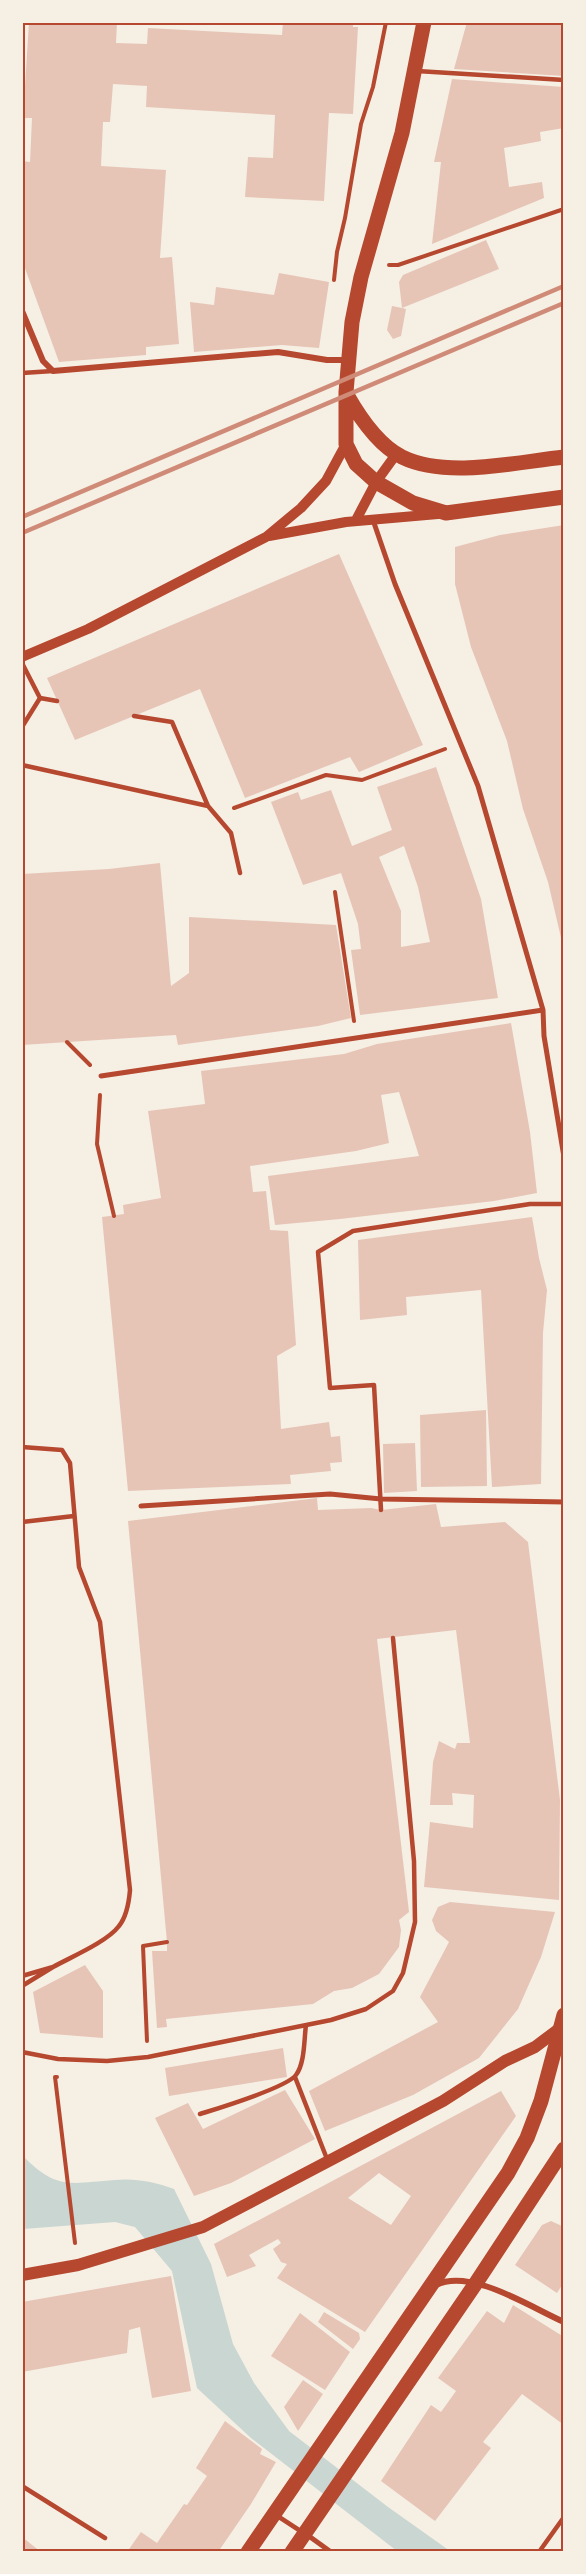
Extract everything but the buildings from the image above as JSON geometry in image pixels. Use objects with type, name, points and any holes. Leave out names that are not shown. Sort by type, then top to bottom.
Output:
[{"type":"main road","points":[[424,22],[402,133],[361,277],[352,322],[346,392],[346,444],[356,464],[376,482],[413,503],[446,513],[564,497]]},
{"type":"main road","points":[[346,392],[368,427],[397,453],[431,466],[474,467],[564,457]]},
{"type":"main road","points":[[22,2275],[78,2265],[203,2227],[443,2101],[505,2061],[535,2047],[561,2022]]},
{"type":"main road","points":[[248,2552],[508,2173],[527,2138],[541,2101],[561,2022]]},
{"type":"main road","points":[[292,2552],[476,2283],[564,2149]]},
{"type":"street","points":[[22,310],[44,361],[53,371],[278,352],[327,360],[348,360]]},
{"type":"street","points":[[22,657],[88,629],[266,537],[301,508],[326,481],[346,444]]},
{"type":"street","points":[[356,520],[376,482],[397,453]]},
{"type":"street","points":[[266,537],[356,520],[446,513]]},
{"type":"street","points":[[372,518],[395,584],[477,786],[543,1010],[544,1036],[564,1157]]},
{"type":"street","points":[[101,1076],[543,1010]]},
{"type":"street","points":[[141,1506],[330,1494],[381,1499],[564,1502]]},
{"type":"street","points":[[430,2288],[455,2280],[476,2283],[564,2322]]},
{"type":"street","points":[[304,2533],[332,2552]]},
{"type":"lane","points":[[415,70],[564,80]]},
{"type":"lane","points":[[22,373],[53,371]]},
{"type":"lane","points":[[22,663],[40,698]]},
{"type":"lane","points":[[40,698],[57,701]]},
{"type":"lane","points":[[22,727],[40,698]]},
{"type":"lane","points":[[134,716],[171,722],[208,806],[231,833],[240,873]]},
{"type":"lane","points":[[22,765],[208,806]]},
{"type":"lane","points":[[381,1510],[374,1384],[330,1388],[318,1252],[353,1230],[530,1204],[564,1204]]},
{"type":"lane","points":[[22,1447],[62,1450],[70,1463],[79,1567],[100,1622],[130,1890],[129,1902],[119,1926],[111,1934],[22,1986]]},
{"type":"lane","points":[[22,1522],[74,1516]]},
{"type":"lane","points":[[22,2052],[68,2059],[107,2061],[148,2057],[331,2020],[366,2009],[393,1990],[403,1973],[415,1922],[414,1861],[393,1638]]},
{"type":"lane","points":[[22,1976],[53,1967]]},
{"type":"lane","points":[[200,2114],[263,2092],[295,2077],[300,2067],[306,2025]]},
{"type":"lane","points":[[295,2077],[328,2162]]},
{"type":"lane","points":[[22,2486],[105,2538]]},
{"type":"lane","points":[[274,2514],[304,2533]]},
{"type":"lane","points":[[539,2552],[564,2517]]},
{"type":"path","points":[[334,284],[337,252],[361,124],[373,87],[386,22]]},
{"type":"path","points":[[387,265],[398,265],[564,209]]},
{"type":"path","points":[[215,816],[326,775],[362,780],[460,743]]},
{"type":"path","points":[[335,892],[356,1037]]},
{"type":"path","points":[[67,1042],[101,1076],[97,1144],[114,1216]]},
{"type":"path","points":[[148,2057],[143,1946],[167,1942]]},
{"type":"path","points":[[67,2076],[56,2077],[74,2236]]},
{"type":"shaded area","points":[[22,2155],[34,2167],[55,2180],[75,2183],[130,2180],[174,2189],[211,2264],[233,2344],[254,2383],[289,2431],[450,2551],[397,2551],[251,2438],[197,2388],[172,2271],[135,2227],[115,2222],[23,2229]]},
{"type":"railway","points":[[22,517],[564,286]]},
{"type":"railway","points":[[22,533],[564,303]]}]
